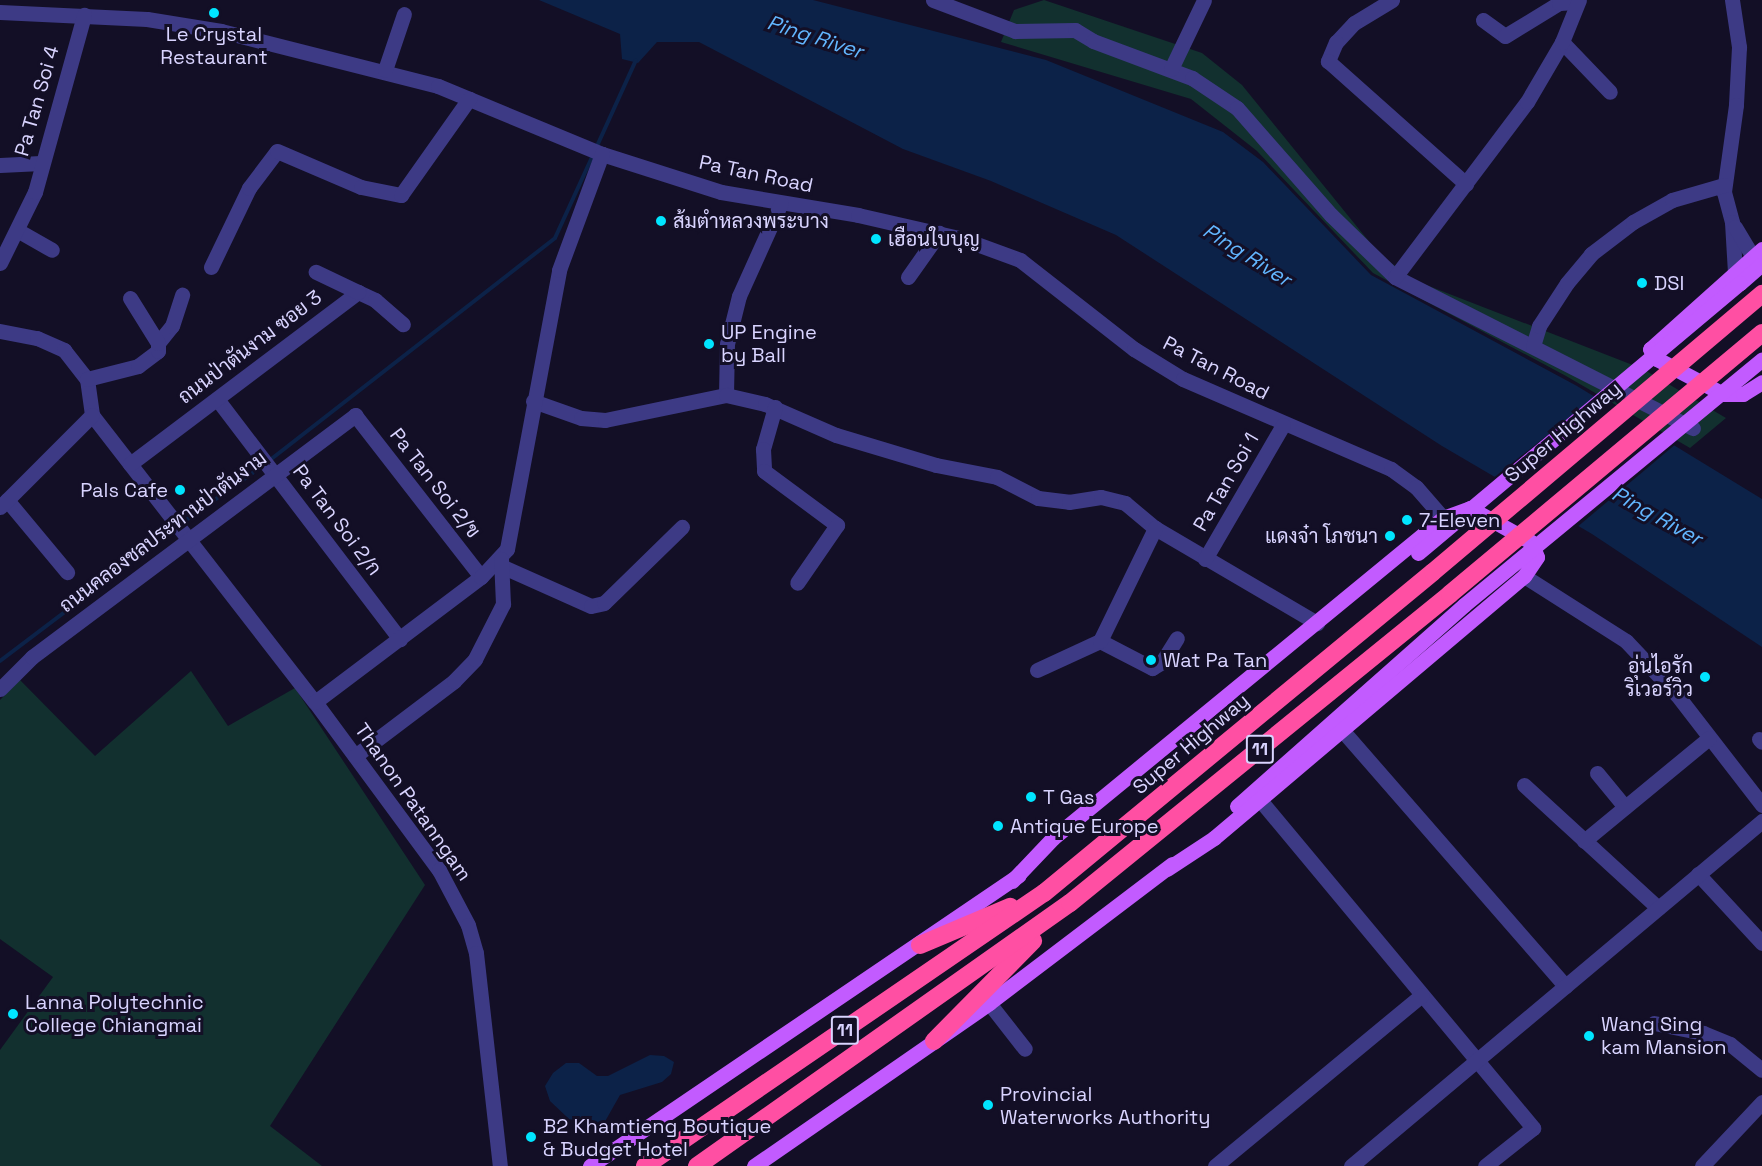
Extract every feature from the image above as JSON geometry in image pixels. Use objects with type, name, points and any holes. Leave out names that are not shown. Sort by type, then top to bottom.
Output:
[{"type":"highway","name":"Super Highway","points":[[645,1166],[1044,893],[1433,572],[1762,294]]},
{"type":"highway","name":"11","points":[[698,1166],[1070,903],[1457,600],[1762,333]]},
{"type":"highway","points":[[920,945],[1044,893]]},
{"type":"highway","points":[[934,1041],[1070,903]]},
{"type":"main road","points":[[590,1166],[1012,881],[1418,553],[1738,278],[1759,257]]},
{"type":"main road","points":[[1738,278],[1656,341],[1650,350],[1651,356],[1723,394],[1743,394],[1762,382]]},
{"type":"main road","points":[[1167,869],[1457,600],[1762,359]]},
{"type":"main road","points":[[754,1166],[989,1003],[1167,869],[1214,838],[1524,576],[1537,557],[1531,542],[1470,508],[1443,518],[1053,837],[1012,881]]},
{"type":"street","points":[[933,0],[1014,31],[1075,30],[1093,41],[1192,78],[1237,108],[1331,215],[1395,277],[1693,428]]},
{"type":"street","points":[[1171,69],[1204,0]]},
{"type":"street","points":[[1732,0],[1739,47],[1736,105],[1724,185],[1732,222],[1738,278]]},
{"type":"street","points":[[1395,277],[1527,102],[1562,42],[1578,1],[1559,3],[1505,36],[1483,20]]},
{"type":"street","points":[[1384,2],[1354,23],[1336,42],[1328,61],[1466,184]]},
{"type":"street","name":"Pa Tan Road","points":[[0,12],[147,20],[221,32],[385,70],[469,99],[584,148],[721,192],[939,233],[1020,260],[1134,349],[1183,380],[1283,425],[1391,469],[1416,487],[1443,518]]},
{"type":"street","points":[[385,70],[404,14]]},
{"type":"street","name":"Pa Tan Soi 4","points":[[0,263],[35,192],[41,163],[84,15]]},
{"type":"street","points":[[1562,42],[1610,92]]},
{"type":"street","points":[[211,267],[249,188],[277,151],[361,187],[401,195],[469,99]]},
{"type":"street","points":[[355,756],[454,681],[475,659],[503,604],[501,562],[511,534],[533,401],[559,270],[602,154]]},
{"type":"street","points":[[0,165],[41,163]]},
{"type":"street","points":[[1533,346],[1539,326],[1561,292],[1591,254],[1633,222],[1672,200],[1724,185]]},
{"type":"street","points":[[726,395],[727,344],[739,296],[781,203]]},
{"type":"street","points":[[1732,222],[1759,257]]},
{"type":"street","points":[[17,230],[52,250]]},
{"type":"street","points":[[908,277],[939,233]]},
{"type":"street","name":"ถนนป่าตันงาม ซอย 3","points":[[130,464],[358,292],[316,272]]},
{"type":"street","points":[[358,292],[375,300],[403,324]]},
{"type":"street","points":[[158,343],[172,326],[182,295]]},
{"type":"street","points":[[87,379],[150,360],[158,351],[158,343],[130,298]]},
{"type":"street","points":[[0,331],[37,338],[63,350],[87,379],[92,415],[4,503],[67,572]]},
{"type":"street","points":[[533,401],[581,418],[605,420],[726,395],[775,407],[836,435],[936,465],[997,477],[1038,498],[1069,502],[1101,497],[1125,503],[1155,528],[1317,623]]},
{"type":"street","name":"Pa Tan Soi 2/ก","points":[[217,399],[276,473],[400,639]]},
{"type":"street","points":[[775,407],[763,449],[764,471],[837,525],[797,583]]},
{"type":"street","name":"Thanon Patanngam","points":[[92,415],[315,702],[439,870],[468,925],[476,953],[500,1166]]},
{"type":"street","name":"ถนนคลองชลประทานป่าตันงาม","points":[[0,689],[32,657],[188,537],[355,415]]},
{"type":"street","name":"Pa Tan Soi 2/ข","points":[[355,415],[481,577]]},
{"type":"street","name":"Pa Tan Soi 1","points":[[1205,559],[1283,425]]},
{"type":"street","points":[[501,562],[591,606],[604,603],[682,527]]},
{"type":"street","points":[[1037,670],[1100,641],[1155,528]]},
{"type":"street","points":[[315,702],[501,562]]},
{"type":"street","points":[[1524,576],[1626,641],[1677,695],[1762,804]]},
{"type":"street","points":[[1100,641],[1152,668],[1162,662],[1177,638]]},
{"type":"street","points":[[1342,730],[1565,986]]},
{"type":"street","points":[[1584,841],[1709,738]]},
{"type":"street","points":[[1597,773],[1625,807]]},
{"type":"street","points":[[1524,785],[1658,908]]},
{"type":"street","points":[[1260,800],[1533,1128],[1485,1166]]},
{"type":"street","points":[[1351,1166],[1762,821]]},
{"type":"street","points":[[1698,874],[1762,943]]},
{"type":"street","points":[[1215,1166],[1422,995]]},
{"type":"street","points":[[989,1003],[1025,1049]]},
{"type":"street","points":[[1654,1023],[1703,1033],[1730,1044],[1762,1070]]},
{"type":"street","points":[[1702,1166],[1762,1102]]},
{"type":"green space","points":[[1044,0],[1202,53],[1242,85],[1380,255],[1416,281],[1643,369],[1726,418],[1690,448],[1566,376],[1373,273],[1257,151],[1191,99],[1001,42],[1014,10]]},
{"type":"green space","points":[[191,671],[228,726],[295,688],[425,885],[270,1126],[322,1166],[0,1166],[0,1050],[53,977],[0,939],[0,700],[20,680],[95,756]]},
{"type":"water","name":"Ping River","points":[[539,0],[813,0],[1046,60],[1223,132],[1263,162],[1371,275],[1577,386],[1762,499],[1762,647],[1592,534],[1442,446],[1116,235],[991,181],[903,149],[699,42],[657,42],[638,63],[622,59],[620,34]]},
{"type":"water","points":[[650,1055],[664,1056],[674,1062],[671,1074],[662,1082],[620,1095],[603,1125],[569,1119],[550,1101],[545,1086],[553,1073],[566,1063],[579,1063],[597,1076],[608,1076]]},
{"type":"pier","points":[[1598,395],[1677,443],[1576,528],[1492,479]]},
{"type":"waterway","points":[[597,146],[636,60]]},
{"type":"waterway","points":[[270,460],[555,238],[594,153]]},
{"type":"waterway","points":[[182,523],[264,465]]},
{"type":"waterway","points":[[0,661],[176,528]]},
{"type":"place","name":"Le Crystal Restaurant","points":[[214,13]]},
{"type":"place","name":"ส้มตำหลวงพระบาง","points":[[661,221]]},
{"type":"place","name":"เฮือนใบบุญ","points":[[876,239]]},
{"type":"place","name":"DSI","points":[[1642,283]]},
{"type":"place","name":"UP Engine by Ball","points":[[709,344]]},
{"type":"place","name":"Pals Cafe","points":[[180,490]]},
{"type":"place","name":"7-Eleven","points":[[1407,520]]},
{"type":"place","name":"แดงจ๋า โภชนา","points":[[1390,536]]},
{"type":"place","name":"Wat Pa Tan","points":[[1151,660]]},
{"type":"place","name":"อุ่นไอรัก ริเวอร์วิว","points":[[1705,677]]},
{"type":"place","name":"T Gas","points":[[1031,797]]},
{"type":"place","name":"Antique Europe","points":[[998,826]]},
{"type":"place","name":"Lanna Polytechnic College Chiangmai","points":[[13,1014]]},
{"type":"place","name":"Wang Sing kam Mansion","points":[[1589,1036]]},
{"type":"place","name":"Provincial Waterworks Authority","points":[[988,1105]]},
{"type":"place","name":"B2 Khamtieng Boutique & Budget Hotel","points":[[531,1137]]}]
